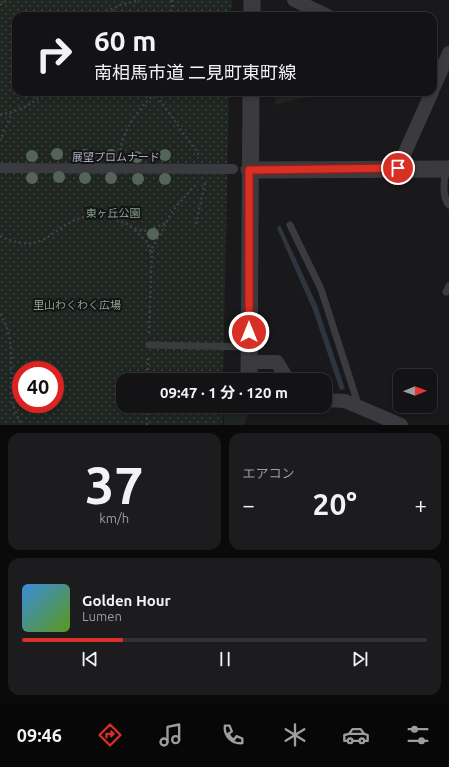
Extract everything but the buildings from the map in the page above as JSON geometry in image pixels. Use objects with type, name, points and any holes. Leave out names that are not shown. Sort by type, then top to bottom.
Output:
[{"type":"street","points":[[252,0],[252,12]]},
{"type":"street","points":[[294,0],[320,12]]},
{"type":"street","points":[[437,79],[444,61]]},
{"type":"street","points":[[250,96],[241,170],[249,361],[277,362],[284,373]]},
{"type":"street","points":[[398,168],[430,96]]},
{"type":"street","name":"展望プロムナード","points":[[0,168],[121,170],[208,168],[241,170]]},
{"type":"street","points":[[241,170],[447,168]]},
{"type":"street","points":[[332,400],[345,401],[401,425]]},
{"type":"lane","points":[[447,168],[445,195],[446,201],[449,205]]},
{"type":"lane","points":[[290,225],[321,289],[359,408]]},
{"type":"lane","points":[[149,345],[249,361]]},
{"type":"path","points":[[0,5],[7,0]]},
{"type":"path","points":[[107,12],[120,5],[140,0]]},
{"type":"path","points":[[172,0],[172,12]]},
{"type":"path","points":[[0,114],[13,112],[33,102],[40,96]]},
{"type":"path","points":[[121,170],[120,154],[126,131],[141,108],[151,96]]},
{"type":"path","points":[[156,96],[208,168],[196,224]]},
{"type":"path","points":[[0,141],[13,112]]},
{"type":"path","points":[[148,373],[152,248],[160,238],[166,222],[208,168]]},
{"type":"path","points":[[0,236],[22,244],[39,242],[52,236],[72,221],[101,215],[120,220],[133,228],[147,242],[152,256]]},
{"type":"path","points":[[133,228],[148,230],[166,222]]},
{"type":"path","points":[[0,314],[6,324],[11,345],[12,400],[22,425]]},
{"type":"path","points":[[147,413],[147,425]]},
{"type":"green space","name":"東ヶ丘公園","points":[[0,0],[232,0],[231,12],[12,12],[12,96],[229,96],[223,373],[116,373],[116,413],[223,413],[222,425],[0,425]]},
{"type":"green space","points":[[275,96],[311,96],[275,105]]},
{"type":"green space","points":[[224,413],[249,413],[244,425],[224,425]]},
{"type":"shaded area","points":[[280,225],[317,305],[345,389],[340,390],[313,310],[277,228]]},
{"type":"route","points":[[249,332],[249,170],[398,168]]},
{"type":"park label","name":"里山わくわく広場","points":[[77,305]]}]
